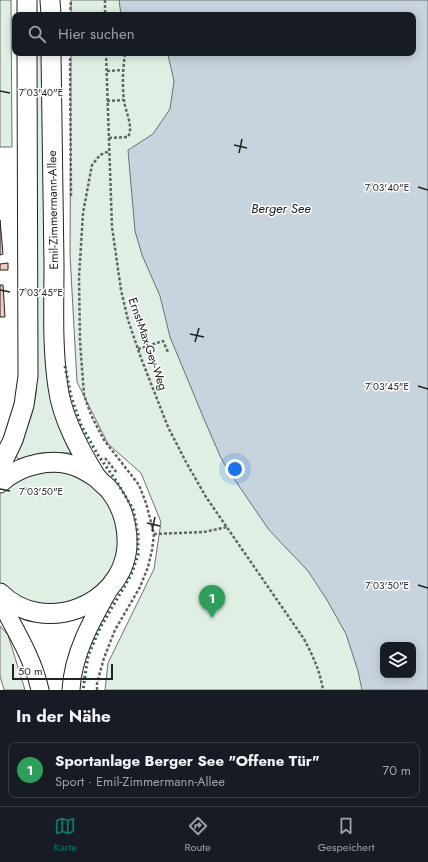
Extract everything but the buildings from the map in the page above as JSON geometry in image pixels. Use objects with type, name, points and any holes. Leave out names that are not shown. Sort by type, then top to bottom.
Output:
[{"type":"main road","points":[[27,0],[27,12]]},
{"type":"main road","points":[[50,0],[51,12]]},
{"type":"main road","name":"Emil-Zimmermann-Allee","points":[[0,467],[13,440],[24,405],[28,376],[27,56]]},
{"type":"main road","name":"Emil-Zimmermann-Allee","points":[[51,56],[55,332],[58,388],[63,410],[77,442],[97,478]]},
{"type":"main road","name":"Emil-Zimmermann-Allee","points":[[0,483],[20,470],[39,464],[66,464],[79,468],[97,478],[111,492],[121,509],[127,528],[126,548],[121,568],[82,644],[76,660],[71,690]]},
{"type":"main road","name":"Emil-Zimmermann-Allee","points":[[0,593],[5,598],[22,608],[41,614],[61,614],[80,609],[97,599],[111,585]]},
{"type":"main road","points":[[0,601],[27,653],[40,690]]},
{"type":"path","points":[[70,12],[71,0]]},
{"type":"path","points":[[105,0],[105,12]]},
{"type":"path","points":[[70,56],[70,204]]},
{"type":"path","name":"Ernst-Max-Gey-Weg","points":[[106,56],[112,227],[117,269],[128,320],[168,427],[206,497],[304,639],[314,659],[321,678],[323,690]]},
{"type":"path","points":[[109,138],[128,136],[130,133],[130,126],[124,100],[123,70],[125,56]]},
{"type":"path","points":[[107,71],[123,70]]},
{"type":"path","points":[[107,101],[124,100]]},
{"type":"path","points":[[84,396],[80,341],[78,277],[82,213],[92,165],[100,155],[109,151]]},
{"type":"path","points":[[138,349],[163,341],[168,352]]},
{"type":"path","points":[[103,455],[120,478]]},
{"type":"path","points":[[154,534],[204,532],[227,527]]},
{"type":"green space","points":[[0,0],[11,0],[12,147],[0,147]]},
{"type":"green space","name":"Berger See","points":[[71,0],[428,0],[428,690],[105,690],[108,663],[154,569],[161,522],[141,473],[108,444],[77,382],[70,255],[71,56],[416,56],[416,12],[71,12]]},
{"type":"green space","points":[[34,56],[41,56],[45,102],[53,402],[57,420],[72,453],[41,453],[19,459],[16,457],[31,416],[36,394]]},
{"type":"green space","points":[[54,469],[82,476],[98,488],[113,509],[120,537],[116,561],[102,585],[68,606],[21,602],[0,586],[0,492],[22,475]]},
{"type":"green space","points":[[0,626],[8,635],[25,690],[4,690],[0,676]]},
{"type":"water","name":"Berger See","points":[[119,0],[428,0],[428,690],[362,690],[358,671],[346,634],[327,600],[308,571],[269,530],[221,458],[170,337],[160,296],[142,255],[135,231],[128,150],[153,134],[170,109],[174,81],[168,56],[416,56],[416,12],[121,12]]},
{"type":"hedge","points":[[65,366],[71,396],[81,425],[98,455],[117,482],[133,509],[138,534],[138,555],[131,575],[100,628],[88,656],[83,690]]},
{"type":"place","name":"Sportanlage Berger See \"Offene Tür\"","points":[[212,618]]}]
